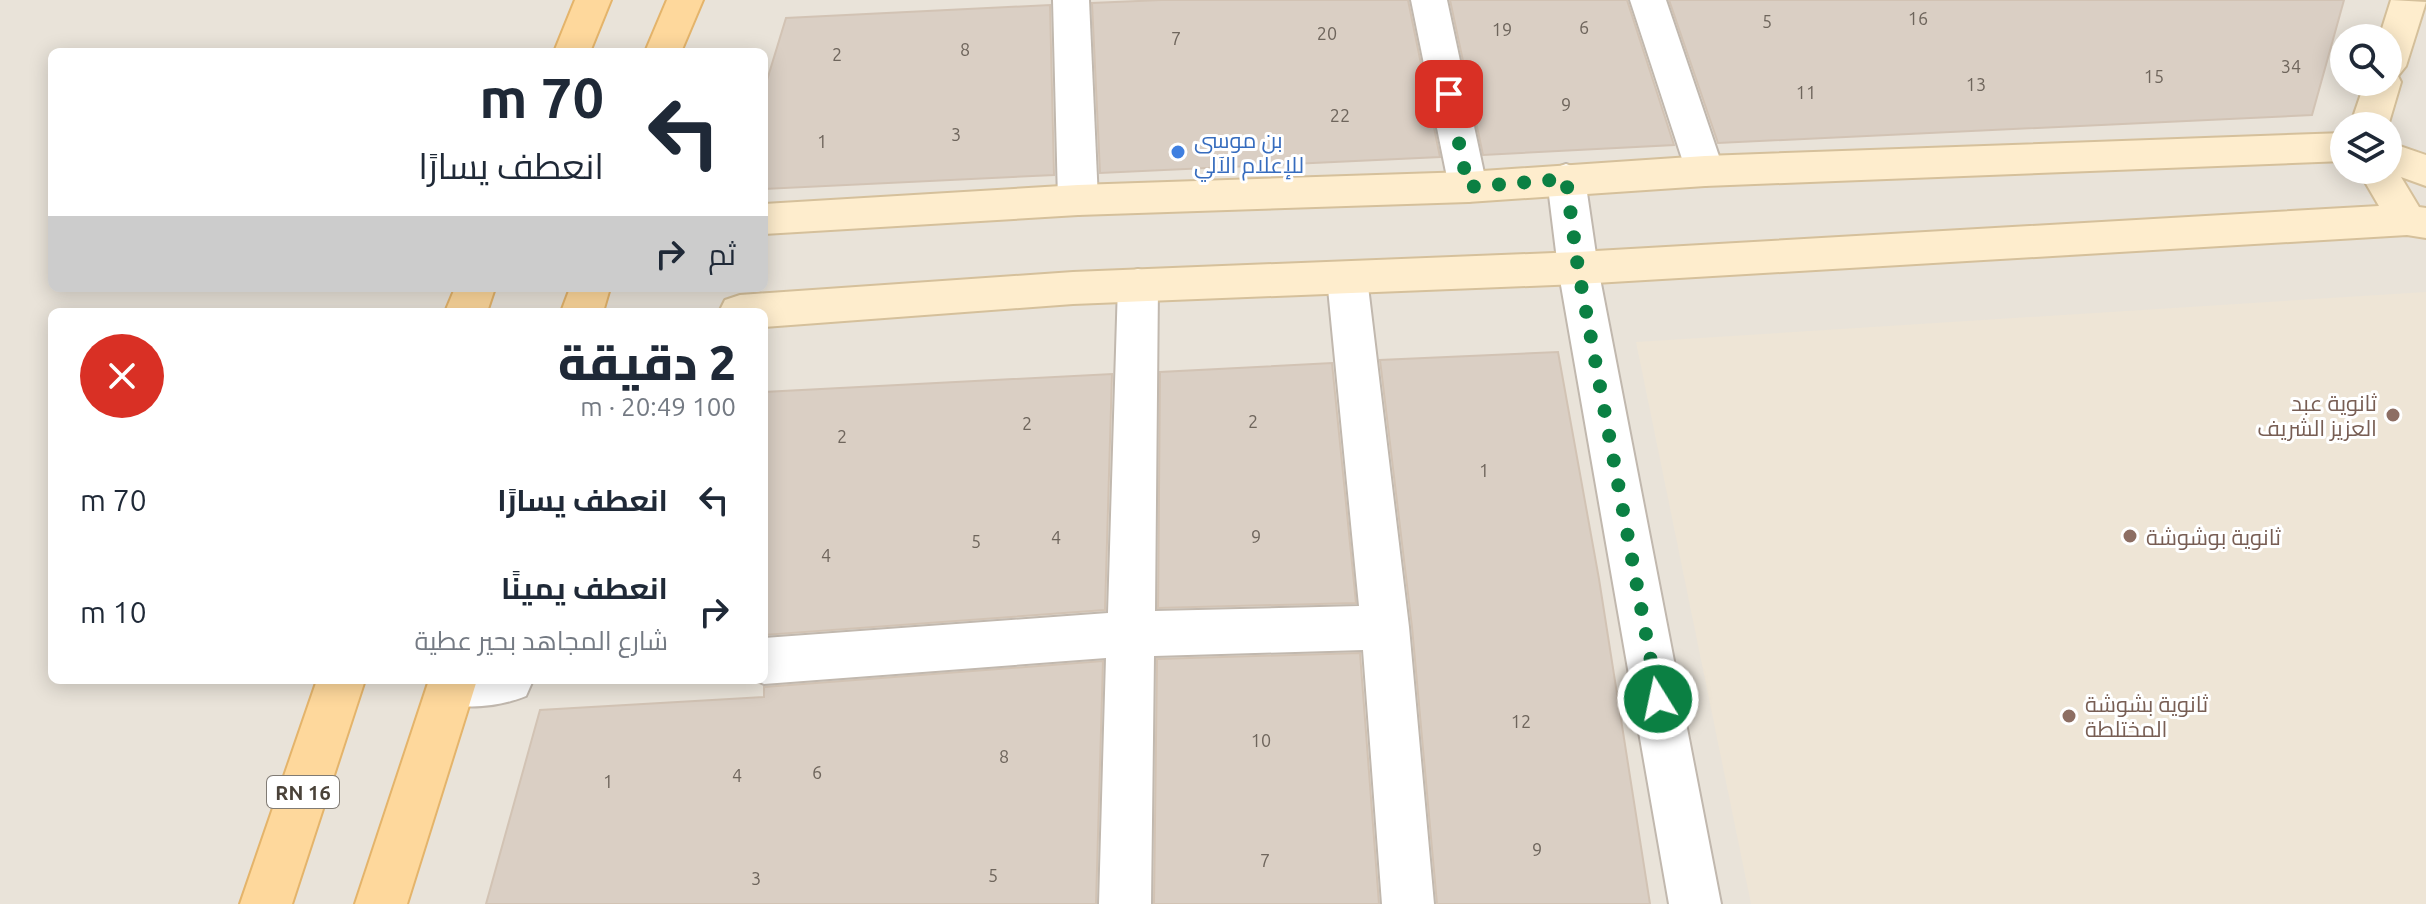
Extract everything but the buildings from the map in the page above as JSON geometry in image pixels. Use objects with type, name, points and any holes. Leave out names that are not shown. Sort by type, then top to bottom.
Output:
[{"type":"main road","points":[[574,48],[593,0]]},
{"type":"main road","points":[[665,48],[685,0]]},
{"type":"main road","name":"RN 16","points":[[266,904],[340,684]]},
{"type":"main road","points":[[381,904],[451,684]]},
{"type":"street","points":[[1071,0],[1078,200]]},
{"type":"street","points":[[1429,0],[1468,187]]},
{"type":"street","points":[[1648,0],[1705,171]]},
{"type":"street","points":[[2401,24],[2409,0]]},
{"type":"street","points":[[768,219],[1078,200],[1468,187],[1705,171],[2330,148]]},
{"type":"street","points":[[2402,162],[2426,171]]},
{"type":"street","points":[[1566,179],[1578,268],[1695,904]]},
{"type":"street","points":[[2388,184],[2416,222]]},
{"type":"street","points":[[768,310],[1138,285],[1578,268],[2416,222]]},
{"type":"street","points":[[1347,278],[1385,627],[1408,904]]},
{"type":"street","points":[[1125,904],[1138,285]]},
{"type":"street","points":[[768,661],[1131,634],[1385,627]]},
{"type":"shaded area","points":[[0,0],[2426,0],[2426,904],[0,904]]},
{"type":"shaded area","name":"ثانوية بشوشة المختلطة","points":[[2426,292],[2426,904],[1751,904],[1636,342]]},
{"type":"place","name":"بن موسى للإعلام الآلي","points":[[1178,152]]},
{"type":"place","name":"ثانوية عبد العزيز الشريف","points":[[2393,415]]},
{"type":"place","name":"ثانوية بوشوشة","points":[[2130,536]]},
{"type":"place","name":"ثانوية بشوشة المختلطة","points":[[2069,716]]},
{"type":"route","points":[[1449,94],[1468,187],[1566,179],[1578,268],[1658,699]]}]
